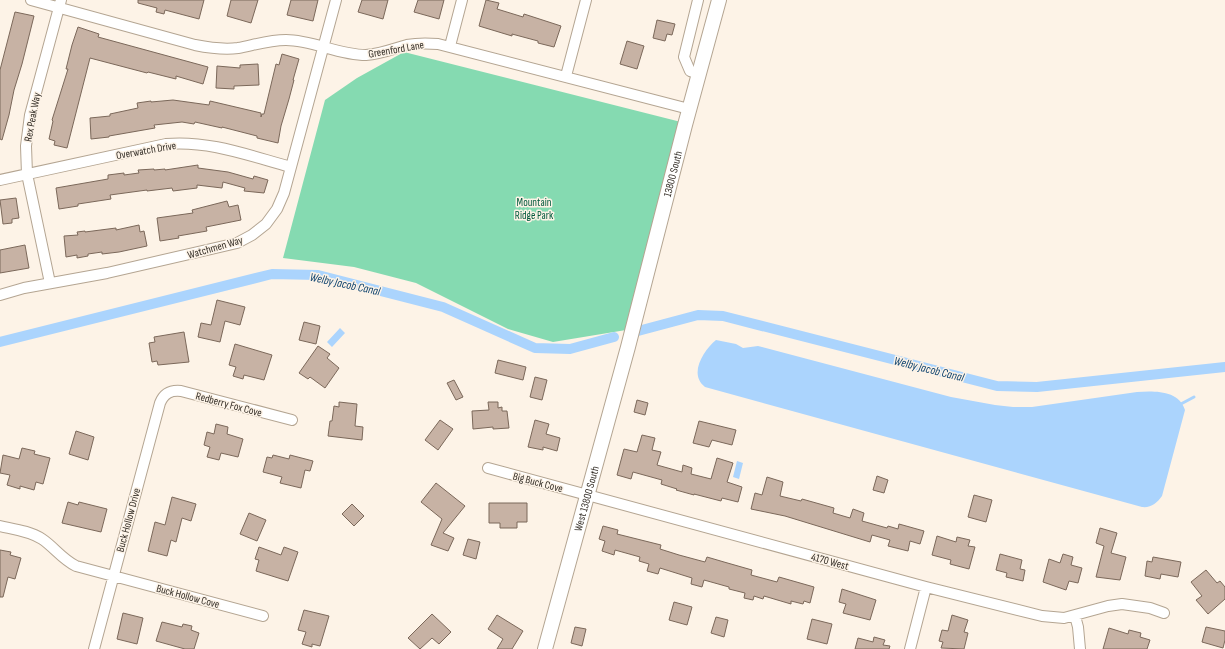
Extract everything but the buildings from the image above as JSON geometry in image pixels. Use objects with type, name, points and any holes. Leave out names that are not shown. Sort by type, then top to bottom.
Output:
[{"type":"street","name":"Greenford Lane","points":[[31,0],[60,4],[213,49],[235,48],[260,42],[286,40],[298,41],[345,52],[366,55],[388,52],[414,44],[430,43],[450,46],[689,109]]},
{"type":"street","name":"Watchmen Way","points":[[0,295],[24,288],[107,273],[241,241],[259,230],[277,209],[284,193],[336,0]]},
{"type":"street","points":[[450,46],[462,0]]},
{"type":"street","points":[[566,76],[586,0]]},
{"type":"street","points":[[698,0],[684,57],[690,71],[699,74]]},
{"type":"street","name":"13800 South","points":[[628,347],[689,109],[719,0]]},
{"type":"street","name":"Rex Peak Way","points":[[50,283],[27,174],[26,146],[28,126],[60,4]]},
{"type":"street","name":"Overwatch Drive","points":[[0,180],[166,144],[177,143],[209,146],[292,167]]},
{"type":"street","name":"West 13800 South","points":[[545,649],[628,347]]},
{"type":"street","name":"Redberry Fox Cove","points":[[166,393],[171,391],[181,391],[292,420]]},
{"type":"street","name":"Buck Hollow Drive","points":[[94,649],[160,403],[166,393]]},
{"type":"street","name":"Big Buck Cove","points":[[488,468],[587,495]]},
{"type":"street","name":"4170 West","points":[[587,495],[1042,616],[1064,618],[1108,606],[1122,604],[1150,608],[1164,613]]},
{"type":"street","name":"Buck Hollow Cove","points":[[0,526],[41,538],[67,562],[76,566],[263,616]]},
{"type":"street","points":[[910,649],[926,586]]},
{"type":"street","points":[[1075,616],[1078,627],[1080,649]]},
{"type":"green space","name":"Mountain Ridge Park","points":[[404,52],[681,122],[626,330],[553,342],[508,329],[416,283],[354,267],[283,258],[325,100],[357,78]]},
{"type":"water","points":[[340,328],[345,333],[332,347],[327,342]]},
{"type":"water","points":[[716,340],[736,344],[743,348],[758,346],[951,397],[995,405],[1032,407],[1137,392],[1158,392],[1172,395],[1182,403],[1185,410],[1162,496],[1154,504],[1148,507],[1142,507],[705,387],[700,382],[698,369],[703,356],[711,344]]},
{"type":"water","points":[[737,461],[743,463],[739,479],[733,477]]},
{"type":"waterway","name":"Welby Jacob Canal","points":[[0,342],[272,274],[318,275],[443,307],[535,348],[570,349],[614,337]]},
{"type":"waterway","name":"Welby Jacob Canal","points":[[638,331],[698,315],[723,316],[997,386],[1037,387],[1225,367]]},
{"type":"waterway","points":[[1179,405],[1194,397]]}]
